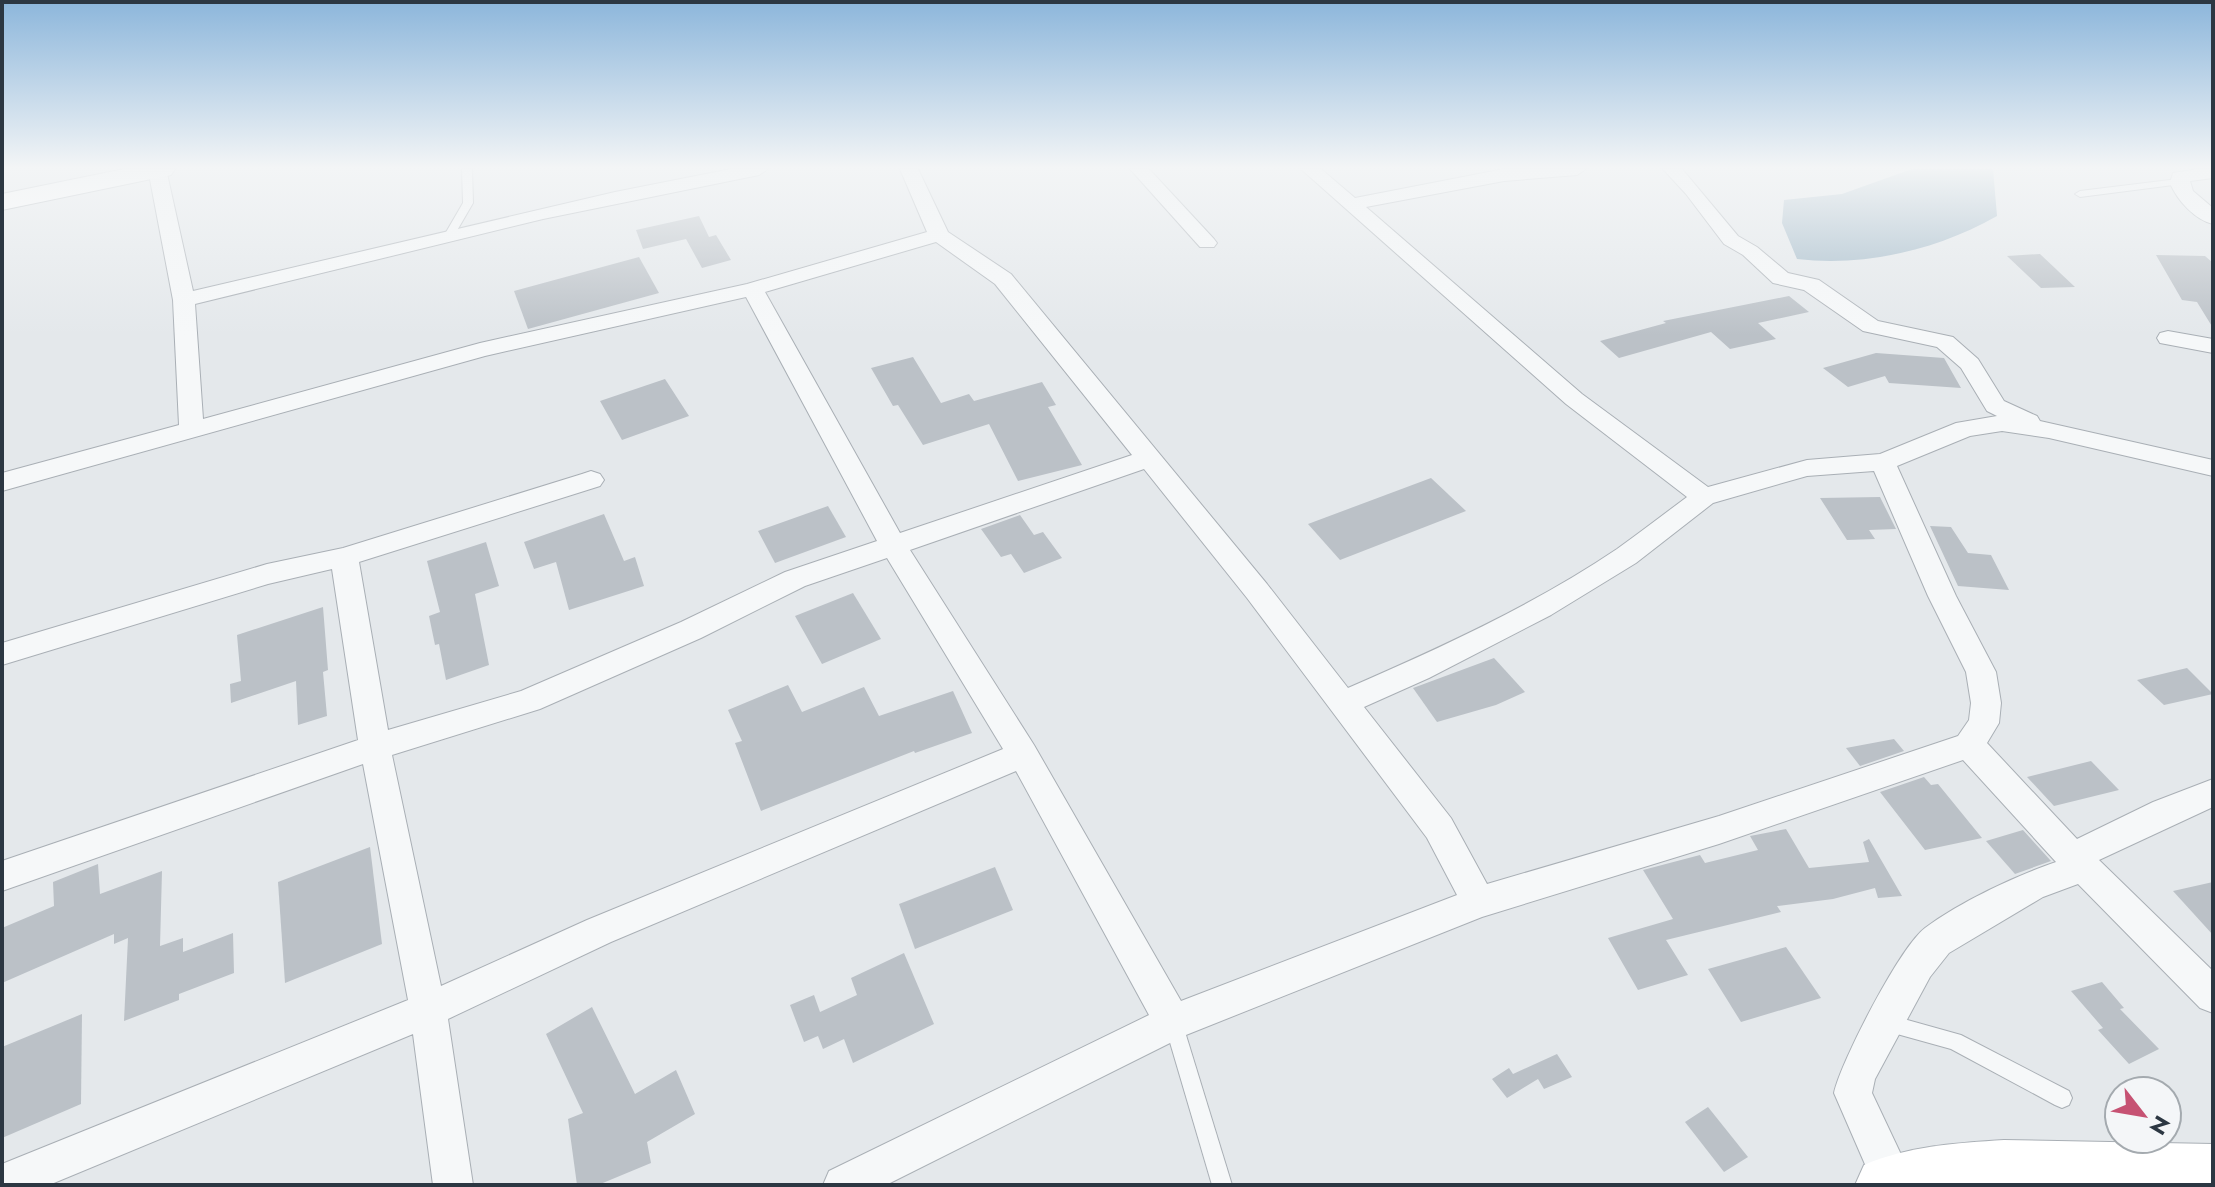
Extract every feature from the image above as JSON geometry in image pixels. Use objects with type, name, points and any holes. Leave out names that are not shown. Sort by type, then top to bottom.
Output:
[{"type":"street","points":[[170,224],[184,300],[191,428]]},
{"type":"street","points":[[184,300],[492,224]]},
{"type":"street","points":[[934,224],[939,235],[1003,279],[1345,702],[1439,828],[1479,902]]},
{"type":"street","points":[[1190,224],[1207,243]]},
{"type":"street","points":[[1375,224],[1574,399],[1704,497]]},
{"type":"street","points":[[1719,224],[1731,240],[1750,251],[1781,278],[1811,285],[1871,326],[1945,342],[1970,364],[1995,406],[2049,430]]},
{"type":"street","points":[[2,482],[480,350],[752,289],[939,235]]},
{"type":"street","points":[[752,289],[893,545],[1023,754],[1173,1022]]},
{"type":"street","points":[[2168,338],[2213,346]]},
{"type":"street","points":[[1345,702],[1419,670],[1541,608],[1626,556],[1704,497],[1807,468],[1883,462],[1965,429],[2002,423],[2049,430],[2213,468]]},
{"type":"street","points":[[2,876],[375,747],[529,701],[691,630],[795,579],[1146,459]]},
{"type":"street","points":[[843,1185],[1173,1022],[1479,902],[1719,830],[1969,745],[1984,723],[1986,703],[1981,672],[1936,582],[1883,462]]},
{"type":"street","points":[[2,654],[267,574],[344,557],[591,480]]},
{"type":"street","points":[[344,557],[375,747],[428,1010],[453,1185]]},
{"type":"street","points":[[1969,745],[2078,862],[2213,996]]},
{"type":"street","points":[[2,1184],[428,1010],[626,920],[1023,754]]},
{"type":"street","points":[[2213,793],[2165,812],[1936,941],[1917,965],[1857,1074],[1853,1093],[1889,1184],[2005,1170],[2213,1173]]},
{"type":"lane","points":[[450,234],[456,224]]},
{"type":"lane","points":[[1173,1022],[1222,1185]]},
{"type":"lane","points":[[1886,1023],[1954,1041],[2062,1098]]},
{"type":"water","points":[[1783,224],[1981,224],[1925,247],[1874,258],[1797,259]]},
{"type":"building","points":[[661,224],[703,224],[709,237],[716,235],[731,260],[702,268],[686,239],[643,249],[636,230]]},
{"type":"building","points":[[2040,254],[2075,287],[2041,288],[2007,256]]},
{"type":"building","points":[[2156,255],[2205,256],[2213,263],[2213,328],[2197,302],[2182,300]]},
{"type":"building","points":[[639,257],[659,293],[528,329],[514,291]]},
{"type":"building","points":[[1789,296],[1809,312],[1758,323],[1776,339],[1730,349],[1711,332],[1619,358],[1600,341],[1666,323],[1663,321]]},
{"type":"building","points":[[1876,353],[1944,358],[1961,388],[1889,383],[1885,376],[1848,387],[1823,368]]},
{"type":"building","points":[[913,357],[941,403],[969,394],[974,401],[1042,382],[1056,405],[1048,407],[1082,465],[1018,481],[989,424],[923,445],[898,405],[893,406],[871,368]]},
{"type":"building","points":[[665,379],[689,416],[622,440],[600,401]]},
{"type":"building","points":[[1431,478],[1466,511],[1340,560],[1308,524]]},
{"type":"building","points":[[1880,497],[1896,529],[1869,530],[1875,539],[1847,540],[1820,498]]},
{"type":"building","points":[[828,506],[846,537],[775,563],[758,531]]},
{"type":"building","points":[[604,514],[624,561],[635,557],[644,586],[569,610],[556,562],[534,569],[524,542]]},
{"type":"building","points":[[1020,515],[1034,535],[1043,532],[1062,558],[1024,573],[1011,554],[1001,557],[981,529]]},
{"type":"building","points":[[1930,526],[1951,527],[1968,553],[1991,555],[2009,590],[1958,586]]},
{"type":"building","points":[[486,542],[499,586],[475,594],[489,665],[446,680],[439,644],[435,645],[429,616],[440,612],[427,561]]},
{"type":"building","points":[[853,593],[881,639],[822,664],[795,616]]},
{"type":"building","points":[[323,607],[328,670],[323,672],[327,716],[298,725],[296,681],[231,703],[230,684],[241,681],[237,635]]},
{"type":"building","points":[[1494,658],[1525,692],[1496,705],[1437,722],[1413,688]]},
{"type":"building","points":[[2187,668],[2213,694],[2164,705],[2137,680]]},
{"type":"building","points":[[788,685],[802,712],[864,687],[879,716],[953,691],[972,733],[914,751],[761,811],[735,743],[742,741],[728,710]]},
{"type":"building","points":[[1894,739],[1904,751],[1860,766],[1846,748]]},
{"type":"building","points":[[2091,761],[2119,790],[2054,806],[2027,777]]},
{"type":"building","points":[[1924,777],[1931,785],[1938,784],[1982,838],[1925,850],[1880,792]]},
{"type":"building","points":[[1786,829],[1809,868],[1869,862],[1863,842],[1869,839],[1902,896],[1878,898],[1875,888],[1833,899],[1777,906],[1781,912],[1666,940],[1688,975],[1638,990],[1608,938],[1673,919],[1643,870],[1700,855],[1705,863],[1758,850],[1750,836]]},
{"type":"building","points":[[2023,830],[2051,861],[2015,874],[1986,841]]},
{"type":"building","points":[[370,847],[382,944],[285,983],[278,882]]},
{"type":"building","points":[[98,864],[100,894],[162,871],[160,946],[183,938],[183,952],[233,933],[234,973],[179,994],[179,1000],[124,1021],[128,938],[114,944],[114,934],[2,983],[2,928],[54,906],[53,882]]},
{"type":"building","points":[[995,867],[1013,910],[915,949],[899,904]]},
{"type":"building","points":[[2213,882],[2213,935],[2173,891]]},
{"type":"building","points":[[1786,947],[1821,998],[1741,1022],[1708,969]]},
{"type":"building","points":[[904,953],[934,1024],[853,1063],[844,1039],[823,1049],[818,1036],[804,1042],[790,1005],[814,995],[820,1012],[857,995],[851,978]]},
{"type":"building","points":[[2102,982],[2124,1008],[2120,1009],[2159,1049],[2129,1064],[2098,1030],[2103,1028],[2071,991]]},
{"type":"building","points":[[592,1007],[635,1094],[676,1070],[695,1114],[647,1142],[651,1163],[598,1185],[577,1185],[568,1119],[583,1113],[546,1034]]},
{"type":"building","points":[[82,1014],[81,1104],[2,1138],[2,1047]]},
{"type":"building","points":[[1557,1054],[1572,1077],[1544,1089],[1538,1079],[1507,1098],[1492,1079],[1509,1068],[1513,1074]]},
{"type":"building","points":[[1708,1107],[1748,1157],[1724,1172],[1685,1122]]}]
